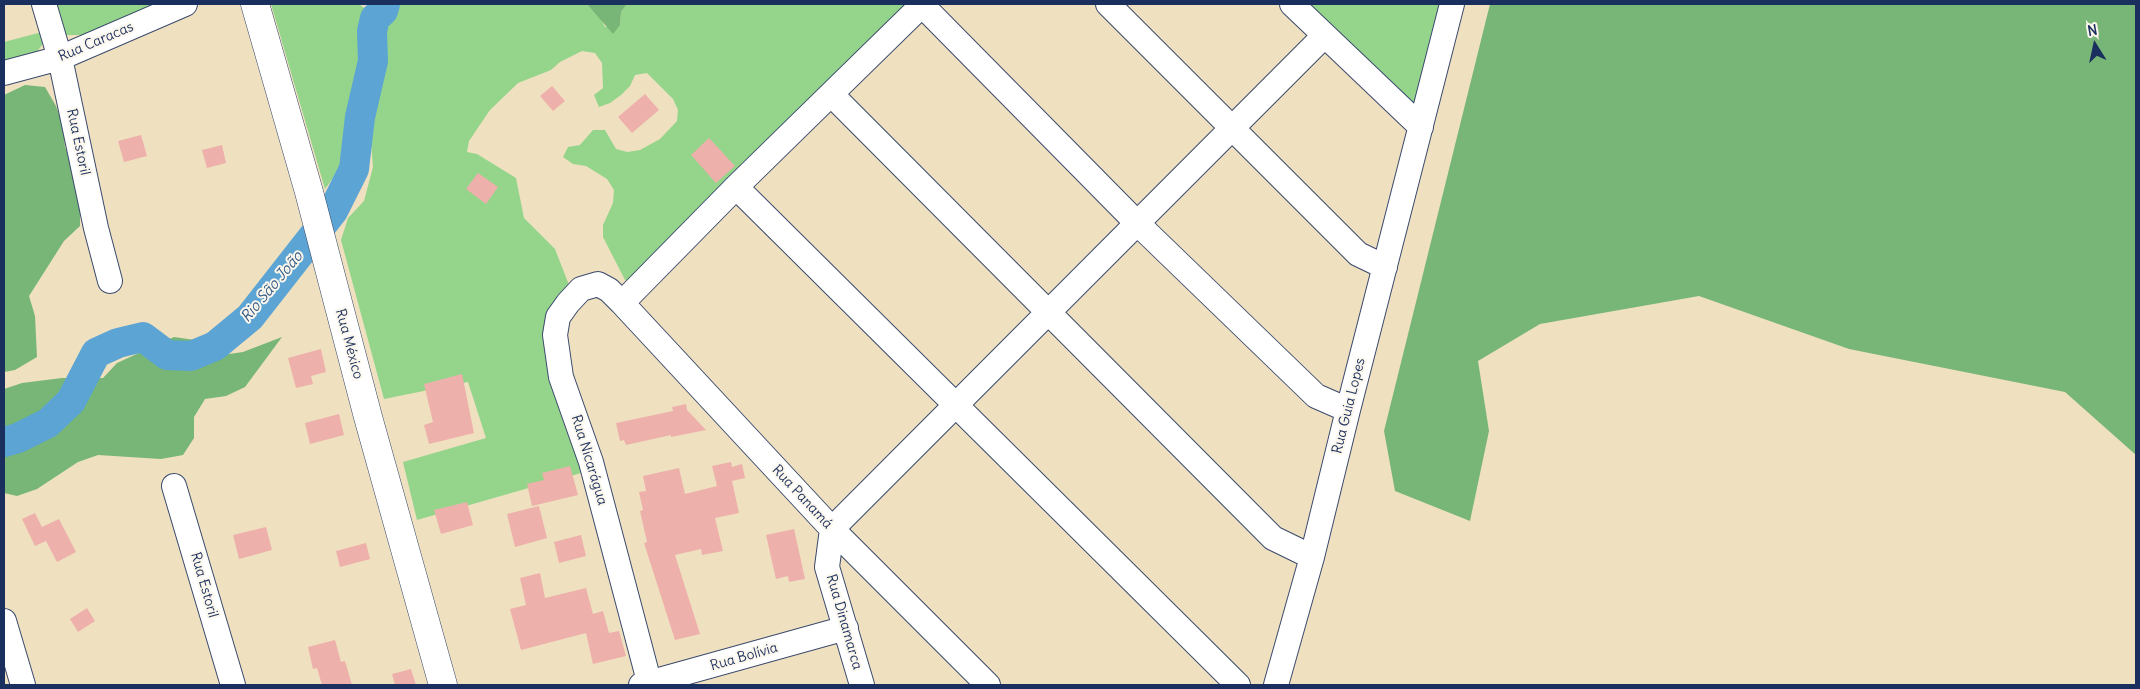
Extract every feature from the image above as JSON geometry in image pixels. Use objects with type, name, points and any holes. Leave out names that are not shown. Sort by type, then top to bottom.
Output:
[{"type":"main road","name":"Rua México","points":[[255,4],[309,192],[443,685]]},
{"type":"street","name":"Rua Estoril","points":[[44,4],[60,58],[96,228],[110,281]]},
{"type":"street","name":"Rua Caracas","points":[[4,73],[60,58],[185,4]]},
{"type":"street","points":[[622,303],[736,187],[922,4],[1137,223],[1316,396],[1348,410]]},
{"type":"street","points":[[1108,4],[1358,254],[1385,267]]},
{"type":"street","points":[[1292,4],[1421,127]]},
{"type":"street","name":"Rua Guia Lopes","points":[[1276,685],[1312,557],[1452,4]]},
{"type":"street","points":[[832,529],[1324,36]]},
{"type":"street","points":[[831,94],[1273,538],[1312,557]]},
{"type":"street","points":[[736,187],[1238,685]]},
{"type":"street","name":"Rua Nicarágua","points":[[622,303],[609,290],[598,284],[581,289],[558,317],[555,335],[561,376],[591,462],[647,684]]},
{"type":"street","name":"Rua Panamá","points":[[622,303],[832,529],[988,685]]},
{"type":"street","name":"Rua Estoril","points":[[174,486],[233,685]]},
{"type":"street","name":"Rua Dinamarca","points":[[832,529],[827,567],[862,685]]},
{"type":"street","points":[[4,621],[23,685]]},
{"type":"street","name":"Rua Bolívia","points":[[647,684],[846,628]]},
{"type":"green space","points":[[56,4],[152,4],[125,21],[82,35],[65,35]]},
{"type":"green space","points":[[271,4],[359,4],[364,8],[372,4],[378,4],[365,30],[368,51],[367,71],[347,107],[349,128],[346,149],[340,168],[325,189]]},
{"type":"green space","points":[[392,4],[587,4],[600,17],[605,27],[620,25],[621,12],[627,4],[906,4],[903,14],[638,280],[625,280],[603,237],[603,225],[613,203],[614,190],[607,179],[586,166],[573,164],[563,157],[568,147],[580,145],[593,130],[605,130],[616,149],[627,152],[640,150],[660,139],[677,121],[678,110],[673,99],[647,73],[635,75],[630,86],[621,95],[610,103],[599,107],[594,95],[603,88],[602,63],[595,53],[582,51],[560,62],[551,70],[518,83],[490,110],[469,141],[467,152],[477,154],[516,178],[524,218],[555,249],[569,285],[552,316],[575,451],[581,473],[417,520],[403,462],[486,438],[468,382],[384,399],[341,240],[348,218],[364,201],[373,167],[370,130],[380,51],[378,29],[385,22]]},
{"type":"green space","points":[[587,4],[627,4],[621,12],[620,25],[613,34]]},
{"type":"green space","points":[[1305,4],[1445,4],[1418,106],[1406,105]]},
{"type":"green space","points":[[1490,4],[2136,4],[2136,455],[2065,392],[1849,349],[1699,296],[1540,324],[1478,361],[1489,431],[1470,521],[1395,491],[1384,431]]},
{"type":"green space","points":[[42,32],[44,42],[35,55],[4,65],[4,42]]},
{"type":"green space","points":[[25,85],[45,87],[56,106],[63,126],[65,147],[80,186],[80,226],[64,241],[29,296],[35,316],[37,357],[15,370],[4,372],[4,95]]},
{"type":"green space","points":[[174,337],[195,340],[202,358],[243,352],[282,337],[245,387],[226,396],[205,399],[194,417],[194,438],[183,455],[161,459],[98,455],[78,462],[37,489],[17,496],[4,493],[4,389],[22,383],[62,378],[103,378],[117,363]]},
{"type":"building","points":[[552,86],[565,101],[553,111],[540,96]]},
{"type":"building","points":[[645,94],[659,110],[632,133],[618,117]]},
{"type":"building","points":[[141,135],[147,156],[124,162],[118,141]]},
{"type":"building","points":[[709,138],[735,166],[716,183],[691,155]]},
{"type":"building","points":[[222,145],[226,163],[207,168],[202,150]]},
{"type":"building","points":[[478,173],[498,187],[486,204],[466,189]]},
{"type":"building","points":[[321,349],[326,372],[311,376],[313,384],[296,388],[288,358]]},
{"type":"building","points":[[462,374],[474,433],[429,444],[424,425],[433,422],[424,384]]},
{"type":"building","points":[[686,404],[687,410],[706,430],[671,437],[671,435],[626,445],[624,440],[620,441],[616,423],[673,411],[672,407]]},
{"type":"building","points":[[339,414],[344,435],[310,444],[305,423]]},
{"type":"building","points":[[731,462],[732,467],[742,464],[745,478],[732,481],[739,513],[715,518],[723,551],[702,555],[701,549],[675,555],[700,634],[675,640],[644,543],[647,542],[640,511],[643,510],[639,492],[646,491],[643,476],[679,468],[685,494],[717,486],[712,466]]},
{"type":"building","points":[[570,466],[578,495],[532,506],[527,484],[544,480],[542,473]]},
{"type":"building","points":[[467,502],[473,525],[441,534],[434,510]]},
{"type":"building","points":[[539,506],[547,538],[515,547],[507,514]]},
{"type":"building","points":[[35,513],[42,527],[59,519],[76,552],[57,562],[46,541],[35,546],[22,519]]},
{"type":"building","points":[[266,527],[272,550],[239,559],[233,535]]},
{"type":"building","points":[[794,529],[805,579],[789,582],[788,576],[776,579],[766,535]]},
{"type":"building","points":[[581,535],[586,556],[559,563],[554,542]]},
{"type":"building","points":[[366,543],[370,559],[340,567],[336,551]]},
{"type":"building","points":[[540,573],[545,598],[586,588],[593,614],[603,611],[609,633],[619,631],[626,656],[593,664],[586,633],[521,650],[510,609],[526,605],[520,578]]},
{"type":"building","points":[[87,608],[95,621],[78,632],[70,619]]},
{"type":"building","points":[[335,640],[341,662],[345,661],[352,685],[322,685],[317,668],[313,669],[308,647]]},
{"type":"building","points":[[411,669],[416,685],[395,685],[392,674]]},
{"type":"waterway","name":"Rio São João","points":[[4,442],[18,438],[48,423],[71,401],[96,353],[118,343],[143,337],[167,355],[191,356],[215,346],[250,317],[333,211],[354,169],[360,117],[373,61],[372,31],[375,18],[383,11],[385,4]]}]
